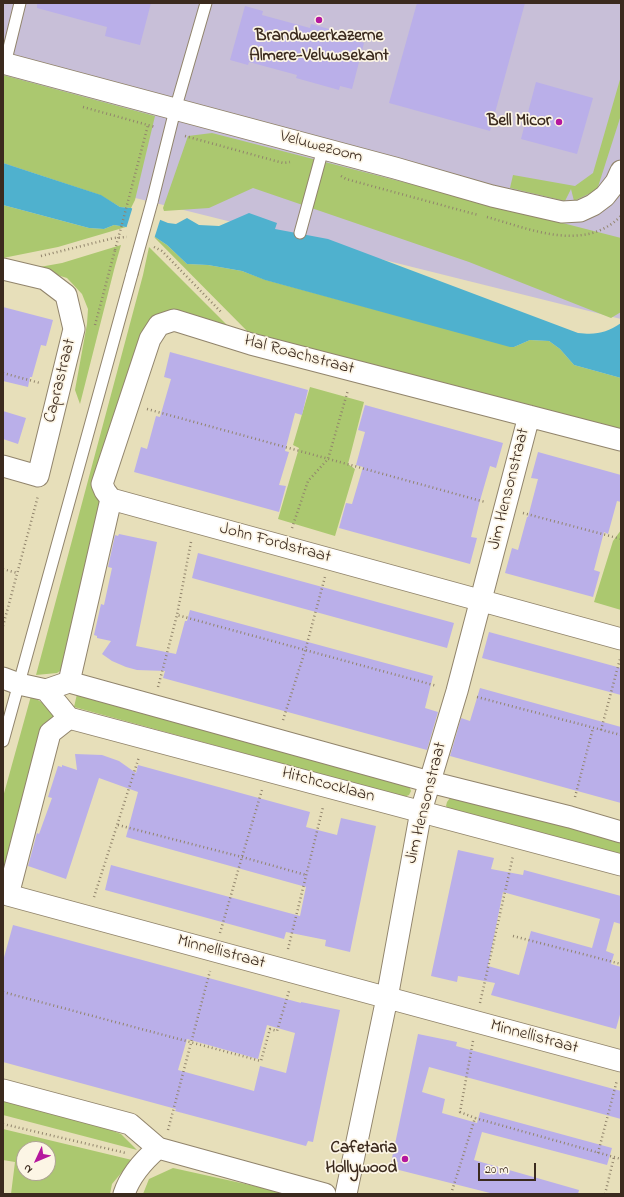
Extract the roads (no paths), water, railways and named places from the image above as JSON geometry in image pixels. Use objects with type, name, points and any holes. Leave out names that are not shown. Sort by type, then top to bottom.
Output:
[{"type":"street","name":"Veluwezoom","points":[[4,63],[395,168],[492,196],[562,212],[580,211],[606,196],[616,182],[621,171]]},
{"type":"street","name":"Caprastraat","points":[[3,268],[45,279],[66,295],[74,328],[38,476],[3,466]]},
{"type":"street","name":"Hal Roachstraat","points":[[111,499],[105,492],[102,484],[150,339],[159,325],[174,320],[251,344],[621,440]]},
{"type":"street","name":"Jim Hensonstraat","points":[[346,1194],[387,998],[422,811],[457,691],[528,416]]},
{"type":"street","points":[[11,681],[46,690],[69,682],[111,499]]},
{"type":"street","name":"John Fordstraat","points":[[111,499],[621,639]]},
{"type":"street","name":"Hitchcocklaan","points":[[69,682],[430,782],[570,817],[621,832]]},
{"type":"street","points":[[46,690],[69,718]]},
{"type":"street","name":"Hitchcocklaan","points":[[69,718],[621,865]]},
{"type":"street","name":"Minnellistraat","points":[[69,718],[50,733],[5,897],[87,917],[476,1022],[619,1070]]},
{"type":"street","points":[[3,1090],[130,1124],[152,1153],[325,1194]]},
{"type":"street","points":[[124,1194],[127,1186],[152,1153]]},
{"type":"lane","name":"Veluwezoom","points":[[4,63],[20,3]]},
{"type":"lane","points":[[3,741],[11,681],[132,274],[175,110],[206,3]]},
{"type":"lane","points":[[300,233],[314,187],[323,149]]},
{"type":"water","points":[[3,163],[101,195],[120,207],[131,208],[168,223],[176,224],[187,218],[199,225],[219,226],[249,213],[277,223],[275,229],[328,239],[578,333],[591,334],[601,332],[611,329],[621,323],[621,378],[574,365],[560,349],[549,341],[530,340],[514,347],[510,347],[265,280],[242,271],[208,265],[187,264],[167,245],[152,235],[126,227],[114,225],[104,229],[89,228],[3,205]]},
{"type":"place","name":"Brandweerkazerne Almere-Veluwsekant","points":[[319,20]]},
{"type":"place","name":"Bell Micor","points":[[559,122]]},
{"type":"place","name":"Cafetaria Hollywood","points":[[405,1159]]}]
